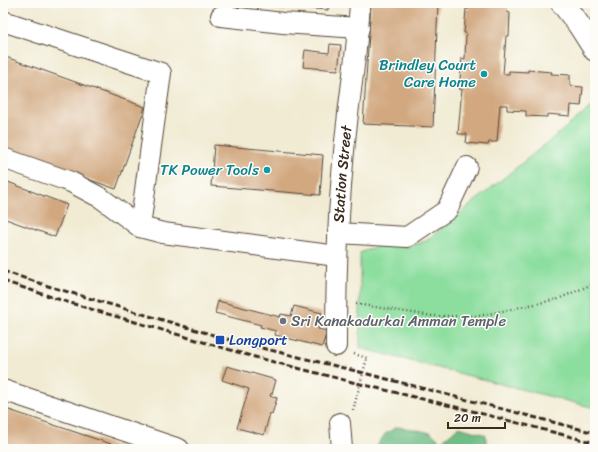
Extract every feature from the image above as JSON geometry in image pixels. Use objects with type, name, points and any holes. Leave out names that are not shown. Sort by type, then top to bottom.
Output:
[{"type":"main road","points":[[562,3],[595,50]]},
{"type":"street","name":"Station Street","points":[[344,349],[336,301],[338,233],[342,163],[359,28],[360,3]]},
{"type":"street","points":[[221,16],[283,23],[359,28]]},
{"type":"street","points":[[3,21],[161,73],[140,227]]},
{"type":"street","points":[[3,158],[71,182],[101,198],[140,227],[163,234],[337,256]]},
{"type":"street","points":[[338,233],[388,228],[407,237],[447,210],[467,167]]},
{"type":"street","points":[[3,390],[179,449]]},
{"type":"street","points":[[340,423],[342,449]]},
{"type":"path","points":[[336,301],[432,316],[479,316],[558,299],[595,283]]},
{"type":"path","points":[[344,349],[367,358],[355,403]]},
{"type":"green space","points":[[595,104],[595,408],[360,348],[360,253],[386,242],[407,247],[426,241]]},
{"type":"green space","points":[[397,427],[431,433],[446,446],[444,439],[459,427],[486,435],[486,449],[375,449],[385,434]]},
{"type":"building","points":[[239,3],[284,3],[283,7]]},
{"type":"building","points":[[301,3],[328,3],[328,10],[301,8]]},
{"type":"building","points":[[371,3],[438,3],[433,127],[363,124]]},
{"type":"building","name":"Brindley Court Care Home","points":[[469,3],[508,3],[507,12],[510,13],[509,36],[506,36],[503,74],[509,74],[509,71],[528,72],[528,70],[552,72],[551,74],[570,75],[570,86],[583,87],[581,106],[571,105],[570,116],[547,114],[547,117],[526,116],[526,111],[507,110],[507,105],[500,105],[497,142],[489,142],[488,145],[466,143],[467,134],[458,134],[462,89],[459,89],[462,58],[465,59],[466,33],[464,33],[466,9],[469,9]]},
{"type":"building","points":[[330,44],[341,45],[338,70],[303,67],[305,50],[329,53]]},
{"type":"building","points":[[3,56],[145,107],[116,189],[3,149]]},
{"type":"building","name":"TK Power Tools","points":[[214,145],[323,155],[320,195],[211,186]]},
{"type":"building","points":[[3,180],[67,205],[55,237],[3,218]]},
{"type":"building","name":"Sri Kanakadurkai Amman Temple","points":[[218,301],[280,317],[281,314],[291,316],[294,306],[322,313],[318,329],[327,331],[322,347],[275,335],[276,331],[260,327],[261,325],[215,313]]},
{"type":"building","points":[[227,366],[276,380],[270,396],[277,398],[272,414],[270,413],[264,435],[237,428],[249,389],[222,380]]},
{"type":"building","points":[[3,408],[126,449],[3,449]]},
{"type":"railway","points":[[3,271],[48,286],[237,342],[356,371],[595,433]]},
{"type":"railway","points":[[3,281],[67,302],[251,356],[595,443]]},
{"type":"place","name":"Brindley Court Care Home","points":[[484,74]]},
{"type":"place","name":"TK Power Tools","points":[[267,170]]},
{"type":"place","name":"Sri Kanakadurkai Amman Temple","points":[[283,321]]},
{"type":"place","name":"Longport","points":[[220,340]]}]
